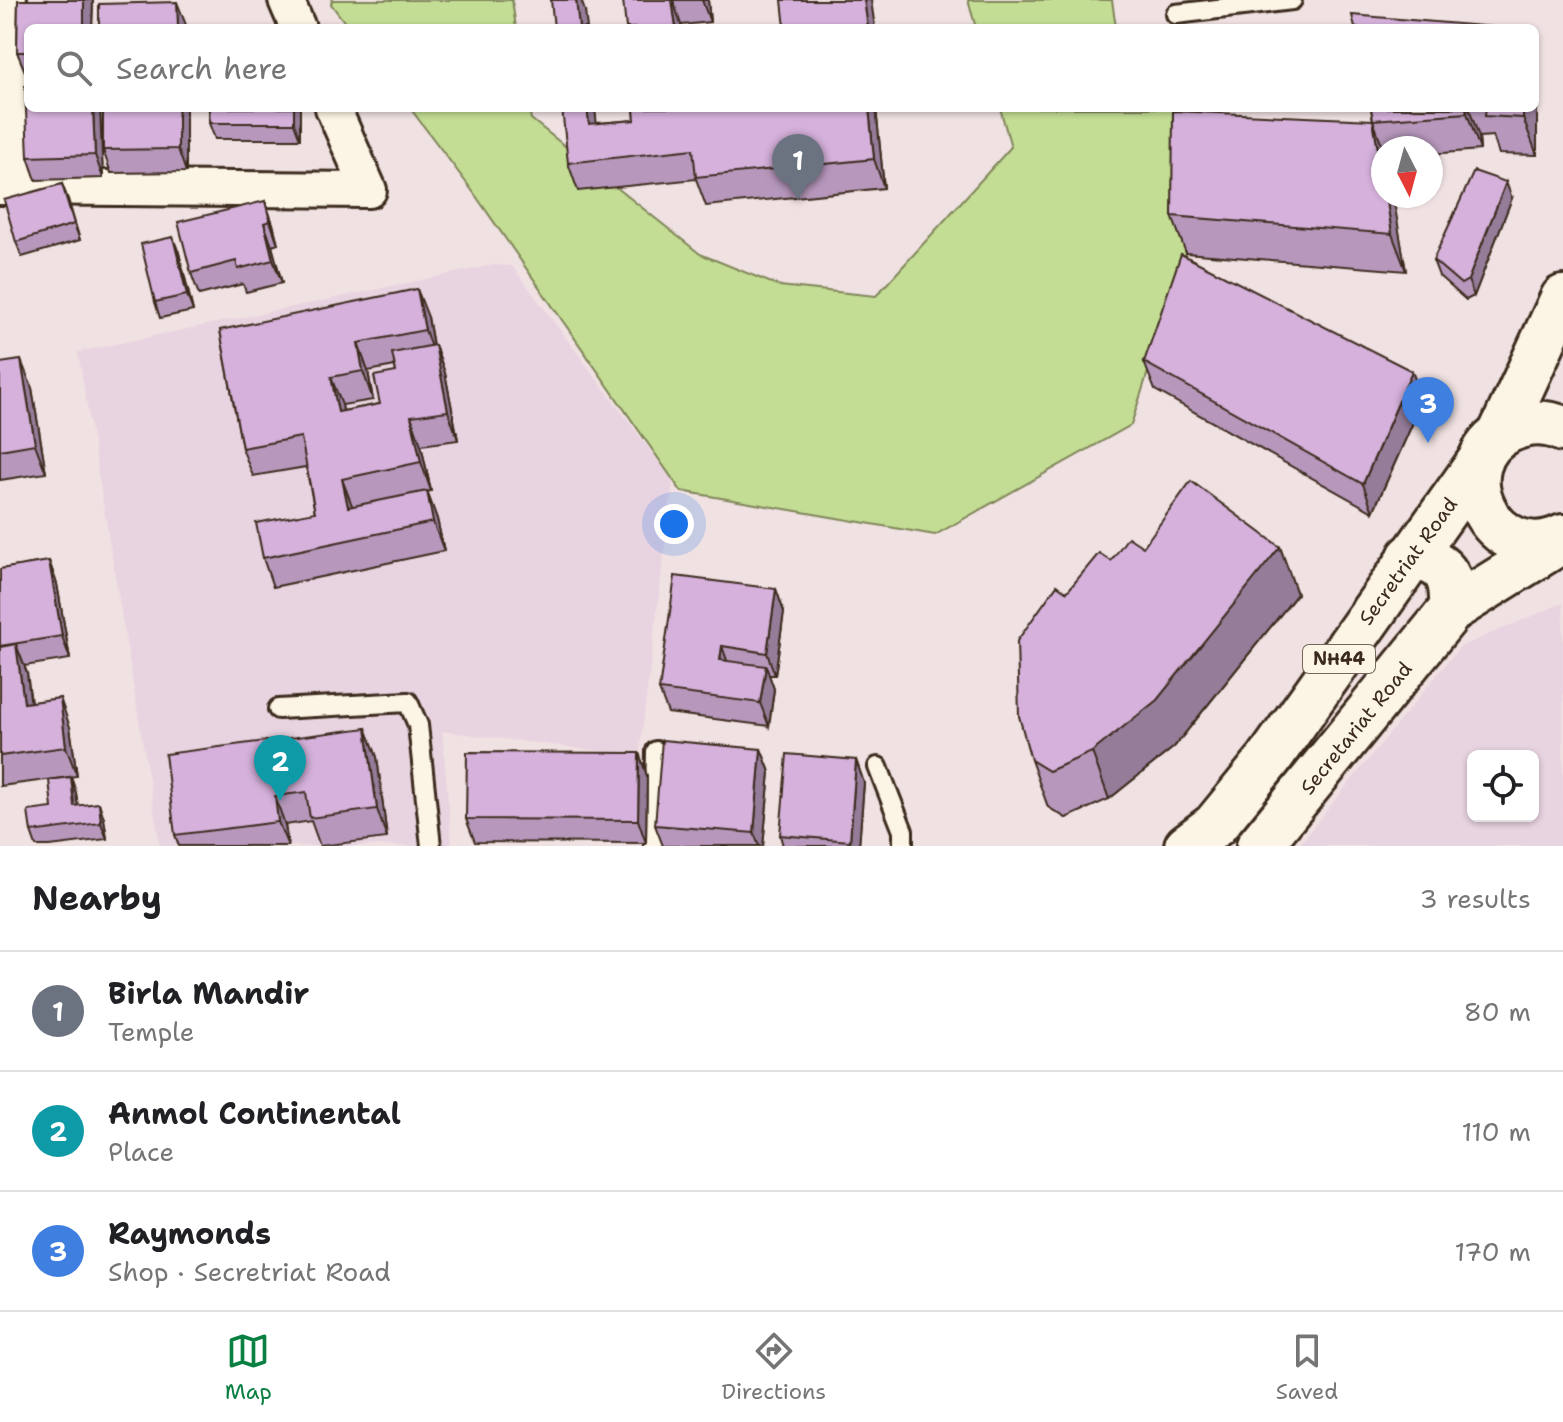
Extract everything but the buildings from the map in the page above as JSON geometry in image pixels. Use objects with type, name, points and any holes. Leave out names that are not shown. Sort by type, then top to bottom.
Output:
[{"type":"highway","name":"NH44","points":[[1563,298],[1476,482],[1478,503],[1491,524],[1507,537],[1527,544],[1563,538]]},
{"type":"highway","points":[[1490,448],[1519,425],[1538,423],[1563,429]]},
{"type":"highway","name":"Secretriat Road","points":[[1187,846],[1215,825],[1269,759],[1490,448]]},
{"type":"highway","name":"NH44","points":[[1452,609],[1563,538]]},
{"type":"highway","points":[[1410,557],[1432,560],[1444,571],[1452,587],[1452,609]]},
{"type":"highway","name":"Secretariat Road","points":[[1259,846],[1452,609]]},
{"type":"street","points":[[9,0],[8,186],[369,190],[335,112]]},
{"type":"street","points":[[286,0],[296,24]]},
{"type":"lane","points":[[1176,14],[1292,0]]},
{"type":"lane","points":[[278,709],[408,702],[418,725],[431,846]]},
{"type":"lane","points":[[654,846],[656,751]]},
{"type":"lane","points":[[878,767],[903,831],[903,846]]},
{"type":"shaded area","points":[[493,265],[512,266],[673,481],[639,756],[442,731],[452,846],[160,846],[78,352]]},
{"type":"shaded area","points":[[1563,603],[1563,846],[1298,846],[1460,647]]},
{"type":"green space","points":[[332,0],[512,0],[515,24],[346,24],[331,4]]},
{"type":"green space","points":[[968,0],[1112,0],[1115,24],[975,24]]},
{"type":"green space","points":[[413,112],[530,112],[531,119],[700,254],[779,286],[876,296],[1011,147],[1001,112],[1187,112],[1186,253],[1131,425],[935,535],[681,491],[471,189]]},
{"type":"place","name":"Birla Mandir","points":[[798,200]]},
{"type":"place","name":"Raymonds","points":[[1428,443]]},
{"type":"place","name":"Anmol Continental","points":[[280,801]]}]
